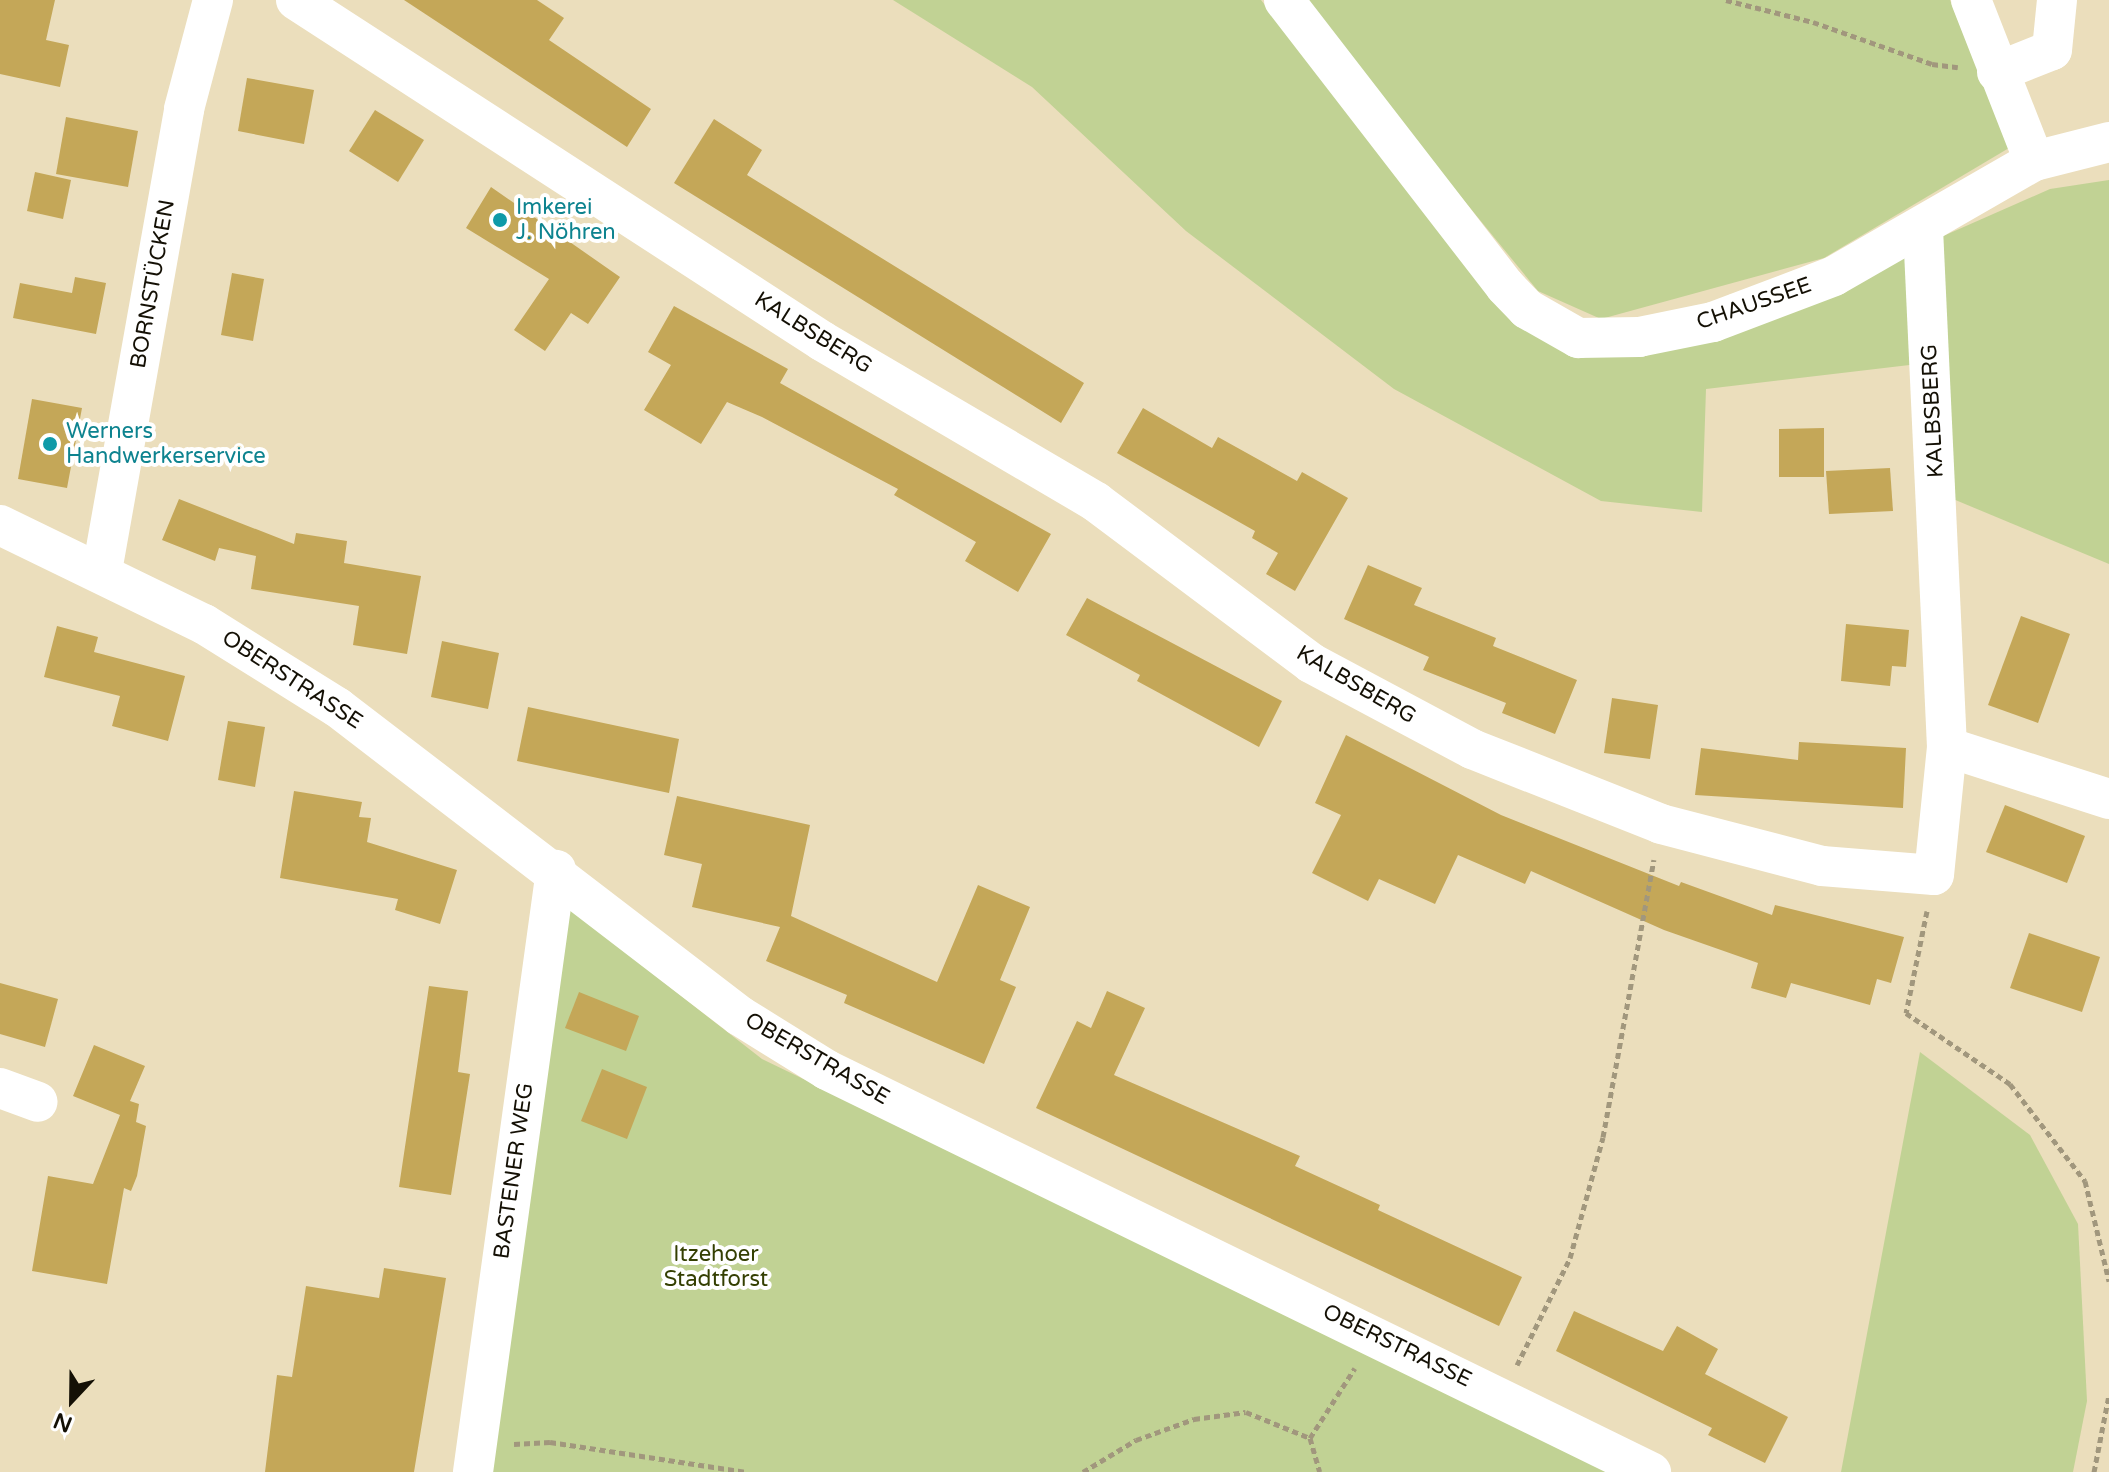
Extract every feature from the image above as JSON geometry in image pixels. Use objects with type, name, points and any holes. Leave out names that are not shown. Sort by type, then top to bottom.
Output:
[{"type":"street","name":"BORNSTÜCKEN","points":[[102,571],[184,109],[213,0]]},
{"type":"street","name":"KALBSBERG","points":[[296,0],[822,341],[1096,502],[1311,663],[1472,749],[1661,824],[1822,866],[1934,875],[1947,747],[1923,229]]},
{"type":"street","name":"CHAUSSEE","points":[[1284,0],[1505,286],[1527,309],[1578,338],[1639,337],[1713,322],[1834,276],[1923,229],[2034,161],[2109,142]]},
{"type":"street","points":[[1971,0],[2034,161]]},
{"type":"street","points":[[1997,72],[2052,50],[2057,0]]},
{"type":"street","name":"OBERSTRASSE","points":[[0,525],[102,571],[204,624],[337,707],[556,870],[740,1016],[827,1070],[1376,1335],[1651,1472]]},
{"type":"street","points":[[1947,747],[2109,799]]},
{"type":"street","name":"BASTENER WEG","points":[[475,1459],[556,870]]},
{"type":"street","points":[[0,1088],[38,1102]]},
{"type":"path","points":[[1726,0],[1813,22],[1932,64],[1997,72]]},
{"type":"path","points":[[1501,1397],[1570,1258],[1603,1137],[1661,824]]},
{"type":"path","points":[[1934,875],[1906,1013],[2010,1084],[2085,1181],[2109,1281]]},
{"type":"path","points":[[1320,1472],[1310,1438],[1376,1335]]},
{"type":"path","points":[[2094,1472],[2109,1395]]},
{"type":"path","points":[[1083,1472],[1136,1440],[1194,1419],[1246,1412],[1310,1438]]},
{"type":"path","points":[[475,1459],[550,1442],[745,1472]]},
{"type":"green space","points":[[893,0],[1261,0],[1504,306],[1555,346],[1912,248],[1918,364],[1706,389],[1702,512],[1601,501],[1394,389],[1186,231],[1032,87]]},
{"type":"green space","points":[[1300,0],[1950,0],[2009,148],[1824,258],[1601,319],[1538,291]]},
{"type":"green space","points":[[2109,180],[2109,564],[1953,499],[1941,237],[2050,189]]},
{"type":"green space","name":"Itzehoer Stadtforst","points":[[557,899],[762,1059],[1616,1472],[480,1472]]},
{"type":"green space","points":[[1920,1052],[2030,1135],[2078,1224],[2087,1401],[2073,1472],[1841,1472]]},
{"type":"building","points":[[0,0],[55,0],[46,40],[69,45],[60,87],[0,74]]},
{"type":"building","points":[[404,0],[537,0],[564,18],[549,40],[651,109],[627,147]]},
{"type":"building","points":[[247,78],[314,90],[304,144],[238,131]]},
{"type":"building","points":[[375,110],[424,140],[398,182],[349,151]]},
{"type":"building","points":[[66,117],[138,131],[128,187],[56,174]]},
{"type":"building","points":[[714,119],[762,150],[747,175],[1084,383],[1061,423],[674,183]]},
{"type":"building","points":[[35,172],[71,180],[63,219],[27,211]]},
{"type":"building","points":[[491,187],[620,277],[588,324],[571,313],[545,351],[514,330],[549,279],[466,228]]},
{"type":"building","points":[[232,273],[264,279],[253,341],[221,335]]},
{"type":"building","points":[[75,277],[106,283],[96,334],[13,318],[20,283],[72,293]]},
{"type":"building","points":[[674,306],[788,369],[780,383],[1051,534],[1018,592],[965,561],[976,542],[894,495],[898,489],[762,417],[727,402],[701,444],[644,410],[671,365],[648,352]]},
{"type":"building","name":"Werners Handwerkerservice","points":[[32,399],[82,408],[67,488],[18,479]]},
{"type":"building","points":[[1143,408],[1212,448],[1218,437],[1297,481],[1302,472],[1348,498],[1295,591],[1266,574],[1278,553],[1252,538],[1255,531],[1117,453]]},
{"type":"building","points":[[1824,428],[1824,477],[1779,477],[1779,429]]},
{"type":"building","points":[[1890,468],[1893,511],[1829,514],[1826,471]]},
{"type":"building","points":[[179,499],[294,544],[296,533],[347,541],[344,563],[421,576],[407,654],[353,645],[359,606],[251,589],[256,556],[219,548],[215,561],[162,540]]},
{"type":"building","points":[[1368,565],[1422,588],[1414,605],[1496,638],[1493,646],[1577,680],[1555,734],[1502,713],[1506,703],[1423,670],[1429,657],[1344,619]]},
{"type":"building","points":[[1087,598],[1282,701],[1259,747],[1137,681],[1140,675],[1066,635]]},
{"type":"building","points":[[2021,616],[2070,634],[2038,723],[1988,705]]},
{"type":"building","points":[[1846,624],[1909,630],[1906,667],[1892,666],[1890,686],[1841,681]]},
{"type":"building","points":[[57,626],[98,637],[94,652],[185,676],[168,741],[112,726],[120,696],[44,677]]},
{"type":"building","points":[[442,641],[499,653],[488,709],[431,697]]},
{"type":"building","points":[[1612,698],[1658,705],[1650,759],[1604,753]]},
{"type":"building","points":[[528,707],[679,739],[669,793],[517,761]]},
{"type":"building","points":[[228,721],[265,727],[255,787],[218,780]]},
{"type":"building","points":[[1346,735],[1501,815],[1679,886],[1681,882],[1772,915],[1775,905],[1904,937],[1891,983],[1877,979],[1870,1005],[1791,983],[1786,998],[1751,988],[1758,963],[1664,930],[1531,871],[1525,884],[1458,855],[1435,904],[1379,879],[1368,901],[1312,873],[1341,815],[1315,803]]},
{"type":"building","points":[[1799,742],[1906,748],[1903,808],[1695,795],[1701,748],[1798,760]]},
{"type":"building","points":[[294,791],[362,802],[359,817],[371,818],[367,842],[457,870],[440,924],[395,910],[398,899],[280,878]]},
{"type":"building","points":[[677,796],[810,825],[791,916],[937,982],[978,885],[1030,907],[1000,980],[1016,987],[984,1064],[844,1003],[847,995],[766,961],[780,927],[692,907],[702,864],[664,855]]},
{"type":"building","points":[[2005,805],[2085,836],[2067,883],[1986,852]]},
{"type":"building","points":[[2029,933],[2100,957],[2082,1012],[2010,988]]},
{"type":"building","points":[[0,983],[58,999],[45,1047],[0,1034]]},
{"type":"building","points":[[429,986],[468,991],[458,1072],[470,1074],[451,1195],[399,1187]]},
{"type":"building","points":[[1107,991],[1145,1008],[1114,1075],[1300,1156],[1295,1166],[1380,1205],[1378,1210],[1522,1277],[1499,1326],[1036,1108],[1077,1021],[1091,1028]]},
{"type":"building","points":[[579,992],[639,1016],[626,1051],[565,1028]]},
{"type":"building","points":[[94,1045],[145,1066],[130,1101],[139,1104],[136,1122],[146,1126],[137,1176],[131,1191],[124,1188],[107,1284],[32,1271],[48,1176],[93,1184],[120,1115],[73,1096]]},
{"type":"building","points":[[602,1069],[647,1087],[627,1139],[581,1121]]},
{"type":"building","points":[[384,1268],[446,1278],[414,1472],[265,1472],[277,1375],[292,1377],[306,1286],[379,1298]]},
{"type":"building","points":[[1574,1311],[1663,1351],[1677,1326],[1718,1349],[1705,1374],[1788,1417],[1765,1463],[1708,1435],[1712,1428],[1556,1351]]},
{"type":"place","name":"Imkerei J. Nöhren","points":[[500,220]]},
{"type":"place","name":"Werners Handwerkerservice","points":[[50,444]]}]
